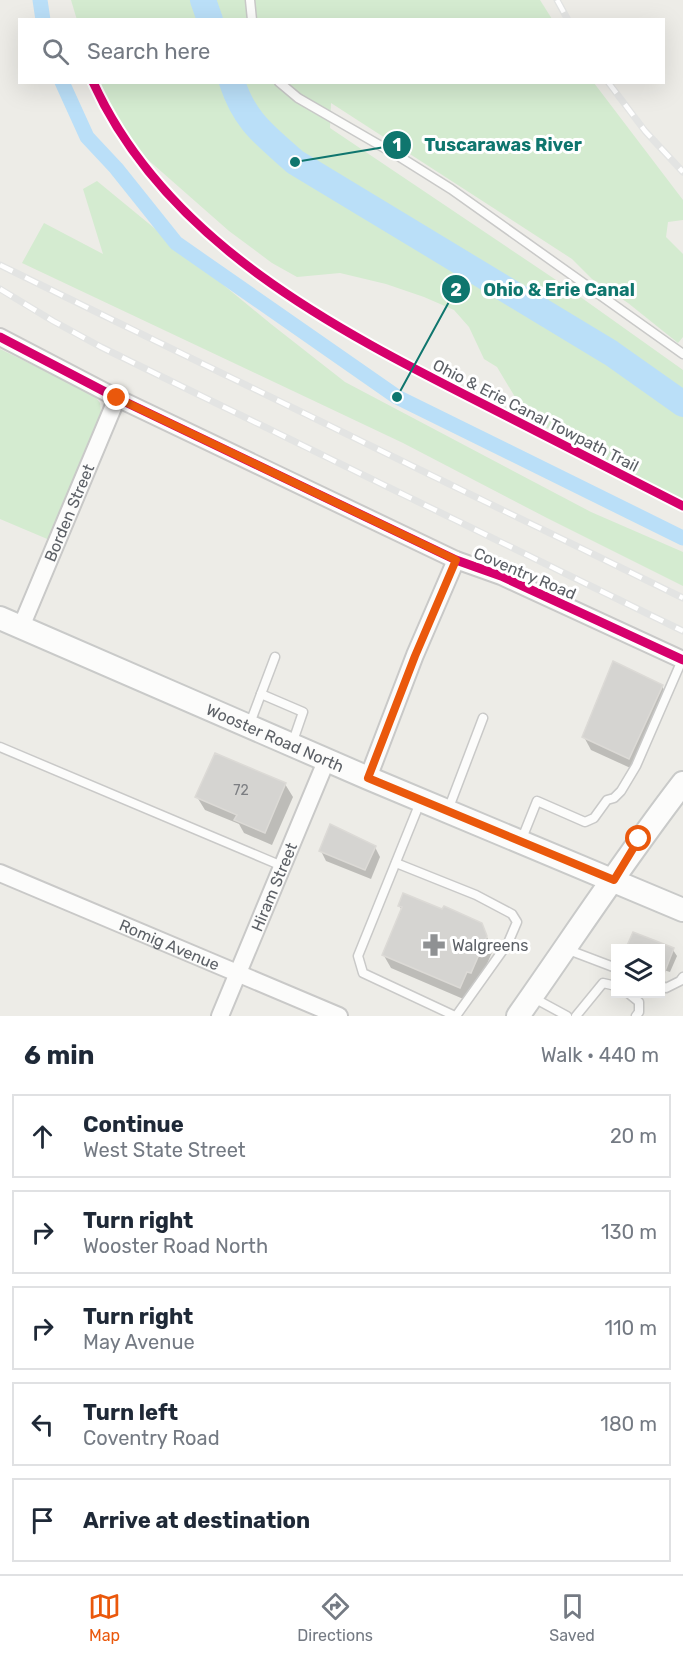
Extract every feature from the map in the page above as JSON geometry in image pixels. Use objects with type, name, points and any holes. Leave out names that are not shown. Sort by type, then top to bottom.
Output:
[{"type":"main road","name":"Wooster Road North","points":[[0,618],[368,778],[683,910]]},
{"type":"main road","points":[[519,1016],[614,880],[639,839],[683,783]]},
{"type":"street","name":"Coventry Road","points":[[0,337],[117,398],[456,560],[501,576],[683,660]]},
{"type":"street","name":"Borden Street","points":[[21,627],[117,398]]},
{"type":"street","points":[[368,778],[415,656],[456,560]]},
{"type":"street","name":"Hiram Street","points":[[220,1016],[327,759]]},
{"type":"street","name":"Romig Avenue","points":[[0,873],[339,1016]]},
{"type":"lane","points":[[250,0],[252,18]]},
{"type":"lane","points":[[281,84],[298,98],[400,156],[451,189],[683,354]]},
{"type":"lane","points":[[249,726],[275,657]]},
{"type":"lane","points":[[521,842],[537,801],[585,822],[594,818],[607,800],[614,798],[621,791],[636,766],[683,660]]},
{"type":"lane","points":[[261,694],[303,712],[292,744]]},
{"type":"lane","points":[[448,811],[483,718]]},
{"type":"lane","points":[[0,747],[282,866]]},
{"type":"lane","points":[[396,863],[476,895],[512,914],[517,922],[508,943],[456,1016],[363,973],[358,956],[421,800]]},
{"type":"lane","points":[[566,948],[611,966]]},
{"type":"lane","points":[[665,988],[683,978]]},
{"type":"lane","points":[[576,1016],[603,983],[611,986]]},
{"type":"lane","points":[[532,997],[567,1016]]},
{"type":"lane","points":[[634,998],[639,1002],[639,1012],[636,1016]]},
{"type":"green space","points":[[71,0],[540,0],[551,18],[76,18]]},
{"type":"green space","points":[[96,84],[595,84],[683,200],[683,220],[668,222],[666,237],[683,254],[683,337],[678,343],[628,303],[592,279],[572,259],[331,103],[330,128],[565,286],[683,370],[683,501],[527,417],[497,367],[484,359],[469,327],[454,310],[386,284],[340,273],[297,277],[272,263],[229,231],[138,151],[102,102]]},
{"type":"green space","points":[[97,181],[345,382],[591,512],[683,552],[683,586],[403,443],[22,263],[44,223],[103,254],[83,189]]},
{"type":"green space","points":[[0,349],[94,395],[100,403],[101,413],[52,541],[0,519]]},
{"type":"building","points":[[613,661],[663,685],[629,759],[582,737]]},
{"type":"building","points":[[215,753],[286,783],[265,833],[234,820],[237,815],[195,797]]},
{"type":"building","points":[[330,824],[376,846],[365,870],[319,851]]},
{"type":"building","name":"Walgreens","points":[[403,893],[442,909],[444,906],[482,923],[487,936],[471,973],[467,972],[460,988],[382,955],[402,907],[398,906]]},
{"type":"building","points":[[633,932],[664,944],[628,944]]},
{"type":"building","points":[[665,944],[674,948],[665,971]]},
{"type":"waterway","points":[[40,0],[43,18]]},
{"type":"waterway","points":[[203,0],[209,18]]},
{"type":"waterway","points":[[63,84],[87,137],[116,168],[176,243],[397,397],[683,538]]},
{"type":"waterway","points":[[233,84],[243,108],[257,127],[295,162],[611,353],[683,404]]},
{"type":"railway","points":[[557,0],[567,18]]},
{"type":"railway","points":[[610,84],[645,131],[683,172]]},
{"type":"railway","points":[[0,265],[683,598]]},
{"type":"railway","points":[[0,289],[101,347],[683,631]]},
{"type":"cycle path","name":"Ohio & Erie Canal Towpath Trail","points":[[94,84],[125,139],[164,190],[210,235],[260,275],[314,312],[371,345],[683,506]]},
{"type":"cycle path","points":[[0,337],[117,398],[456,560],[501,576],[683,660]]},
{"type":"place","name":"Tuscarawas River","points":[[295,162]]},
{"type":"place","name":"Ohio & Erie Canal","points":[[397,397]]},
{"type":"place","name":"Walgreens","points":[[434,945]]},
{"type":"route","points":[[117,398],[456,560],[415,656],[368,778],[614,880],[639,839]]}]
